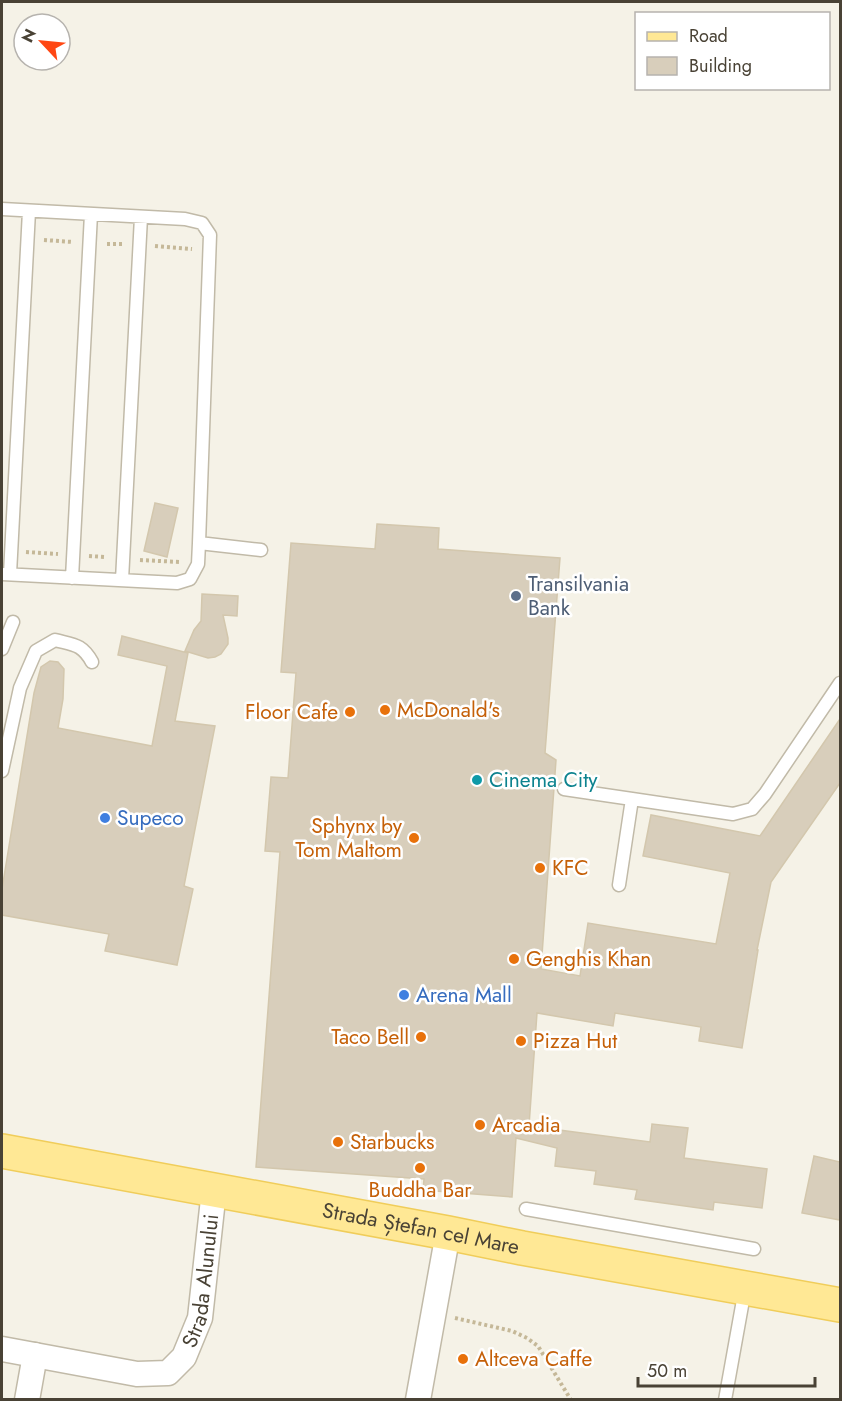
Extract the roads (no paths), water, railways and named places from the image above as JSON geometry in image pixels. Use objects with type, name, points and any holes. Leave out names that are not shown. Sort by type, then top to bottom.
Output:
[{"type":"main road","name":"Strada Ștefan cel Mare","points":[[2,1150],[840,1305]]},
{"type":"street","name":"Strada Alunului","points":[[2,1348],[137,1374],[168,1373],[184,1357],[200,1318],[214,1190]]},
{"type":"street","points":[[418,1400],[448,1233]]},
{"type":"street","points":[[27,1400],[35,1355]]},
{"type":"lane","points":[[2,209],[185,219],[202,223],[210,235],[198,564],[190,579],[177,583],[6,574],[12,551],[29,211]]},
{"type":"lane","points":[[72,578],[91,214]]},
{"type":"lane","points":[[122,580],[141,217]]},
{"type":"lane","points":[[199,543],[261,550]]},
{"type":"lane","points":[[2,649],[13,622]]},
{"type":"lane","points":[[2,771],[20,688],[36,651],[55,640],[80,646],[92,662]]},
{"type":"lane","points":[[564,789],[733,814],[752,809],[765,794],[840,683]]},
{"type":"lane","points":[[619,885],[632,799]]},
{"type":"lane","points":[[526,1209],[754,1249]]},
{"type":"lane","points":[[725,1400],[745,1287]]},
{"type":"place","name":"Transilvania Bank","points":[[516,596]]},
{"type":"place","name":"McDonald's","points":[[385,710]]},
{"type":"place","name":"Floor Cafe","points":[[350,712]]},
{"type":"place","name":"Cinema City","points":[[477,780]]},
{"type":"place","name":"Supeco","points":[[105,818]]},
{"type":"place","name":"Sphynx by Tom Maltom","points":[[414,838]]},
{"type":"place","name":"KFC","points":[[540,868]]},
{"type":"place","name":"Genghis Khan","points":[[514,959]]},
{"type":"place","name":"Arena Mall","points":[[404,995]]},
{"type":"place","name":"Taco Bell","points":[[421,1037]]},
{"type":"place","name":"Pizza Hut","points":[[521,1041]]},
{"type":"place","name":"Arcadia","points":[[480,1125]]},
{"type":"place","name":"Starbucks","points":[[338,1142]]},
{"type":"place","name":"Buddha Bar","points":[[420,1168]]},
{"type":"place","name":"Altceva Caffe","points":[[463,1359]]}]
